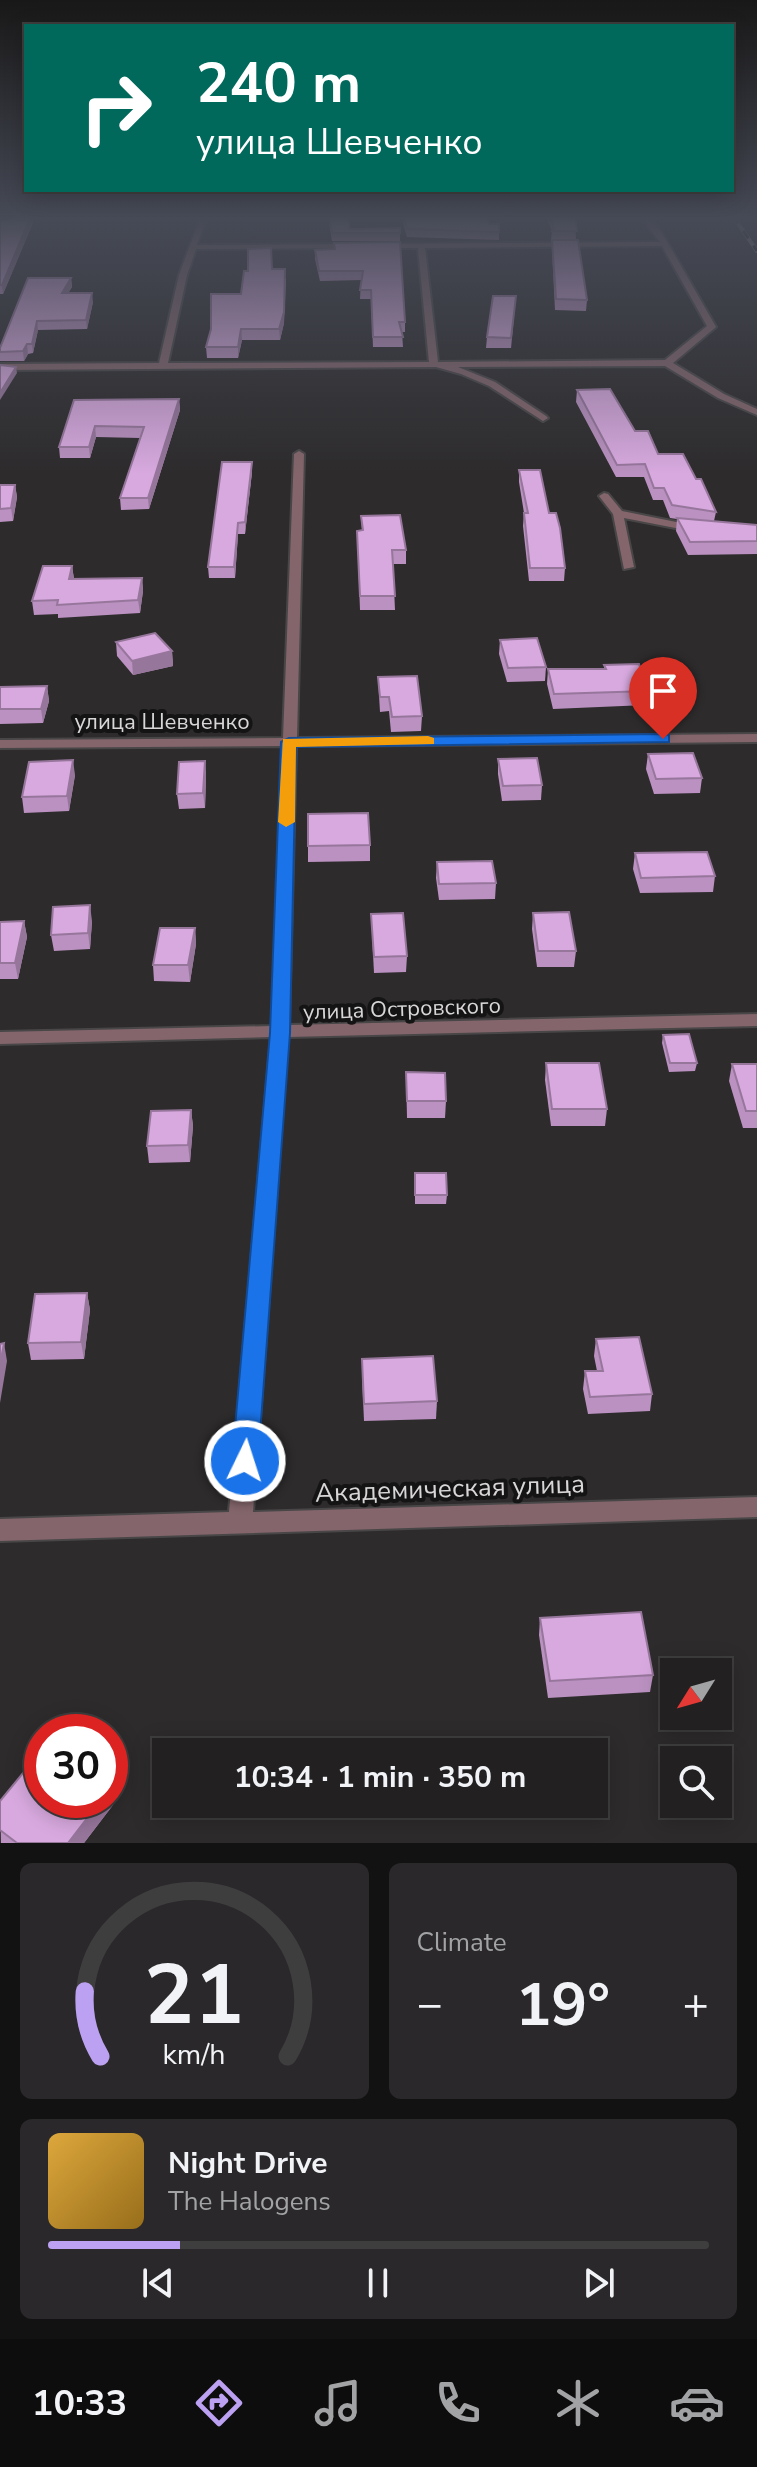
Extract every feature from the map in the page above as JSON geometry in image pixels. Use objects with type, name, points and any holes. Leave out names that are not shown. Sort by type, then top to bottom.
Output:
[{"type":"street","points":[[163,365],[177,302]]},
{"type":"street","points":[[427,302],[434,364]]},
{"type":"street","points":[[667,363],[712,327],[697,302]]},
{"type":"street","points":[[0,367],[667,363],[721,396],[757,412]]},
{"type":"street","points":[[434,364],[455,368],[509,391],[543,418]]},
{"type":"street","points":[[240,1522],[280,1033],[299,454]]},
{"type":"street","points":[[604,496],[618,514],[628,567]]},
{"type":"street","points":[[618,514],[715,530]]},
{"type":"street","name":"улица Шевченко","points":[[0,744],[757,738]]},
{"type":"street","name":"улица Островского","points":[[0,1038],[757,1020]]},
{"type":"street","name":"Академическая улица","points":[[0,1530],[757,1507]]},
{"type":"building","points":[[18,302],[90,302],[86,320],[37,321],[32,344],[27,344],[23,351],[0,352]]},
{"type":"building","points":[[211,302],[284,302],[279,329],[241,329],[238,347],[206,347],[211,329]]},
{"type":"building","points":[[372,302],[404,302],[405,322],[399,322],[403,337],[373,337]]},
{"type":"building","points":[[492,302],[515,302],[511,338],[487,337]]},
{"type":"building","points":[[0,365],[16,367],[0,393]]},
{"type":"building","points":[[610,389],[635,431],[648,431],[658,454],[683,454],[696,479],[701,479],[716,512],[672,505],[664,488],[654,488],[645,464],[617,465],[577,390]]},
{"type":"building","points":[[179,399],[148,498],[120,498],[144,427],[95,426],[89,447],[59,447],[74,400]]},
{"type":"building","points":[[222,462],[252,462],[245,522],[238,523],[234,567],[208,567]]},
{"type":"building","points":[[519,470],[540,470],[549,513],[556,513],[560,528],[565,568],[530,568],[524,513],[528,513]]},
{"type":"building","points":[[0,485],[15,485],[11,508],[0,509]]},
{"type":"building","points":[[400,515],[406,550],[392,550],[395,596],[360,596],[357,531],[363,530],[361,516]]},
{"type":"building","points":[[677,518],[757,525],[757,541],[690,542]]},
{"type":"building","points":[[43,566],[72,566],[69,579],[142,578],[138,600],[57,605],[58,600],[32,601]]},
{"type":"building","points":[[155,633],[172,651],[132,661],[116,642]]},
{"type":"building","points":[[537,638],[546,667],[508,668],[500,640]]},
{"type":"building","points":[[639,664],[648,691],[554,694],[548,669],[606,669],[604,665]]},
{"type":"building","points":[[417,676],[422,716],[392,717],[389,697],[380,697],[378,677]]},
{"type":"building","points":[[47,686],[41,709],[0,709],[0,687]]},
{"type":"building","points":[[693,753],[702,778],[656,779],[648,754]]},
{"type":"building","points":[[537,758],[542,785],[503,786],[498,759]]},
{"type":"building","points":[[73,760],[67,796],[22,797],[29,762]]},
{"type":"building","points":[[205,761],[203,793],[177,794],[179,762]]},
{"type":"building","points":[[368,813],[370,845],[308,846],[308,814]]},
{"type":"building","points":[[707,852],[715,876],[641,878],[635,853]]},
{"type":"building","points":[[492,861],[496,883],[439,884],[437,862]]},
{"type":"building","points":[[90,905],[88,933],[51,935],[53,907]]},
{"type":"building","points":[[569,912],[576,951],[538,951],[533,913]]},
{"type":"building","points":[[403,913],[407,956],[374,957],[371,914]]},
{"type":"building","points":[[24,921],[15,963],[0,963],[0,922]]},
{"type":"building","points":[[160,928],[195,928],[188,965],[153,965]]},
{"type":"building","points":[[689,1034],[697,1063],[670,1063],[663,1035]]},
{"type":"building","points":[[546,1063],[599,1063],[607,1109],[552,1109]]},
{"type":"building","points":[[732,1064],[757,1064],[757,1111],[746,1111]]},
{"type":"building","points":[[406,1072],[445,1073],[446,1101],[407,1101]]},
{"type":"building","points":[[191,1110],[188,1145],[147,1146],[151,1111]]},
{"type":"building","points":[[415,1173],[446,1173],[447,1195],[415,1195]]},
{"type":"building","points":[[87,1293],[81,1342],[28,1343],[35,1294]]},
{"type":"building","points":[[639,1337],[652,1394],[590,1397],[585,1371],[603,1371],[596,1339]]},
{"type":"building","points":[[433,1356],[437,1401],[364,1404],[362,1359]]},
{"type":"building","points":[[641,1612],[653,1675],[550,1681],[540,1618]]},
{"type":"building","points":[[24,1772],[24,1818],[87,1818],[68,1843],[17,1843],[0,1830],[0,1801]]},
{"type":"slow traffic","points":[[286,822],[289,742],[428,741]]},
{"type":"route","points":[[245,1461],[280,1033],[289,742],[663,739]]}]
